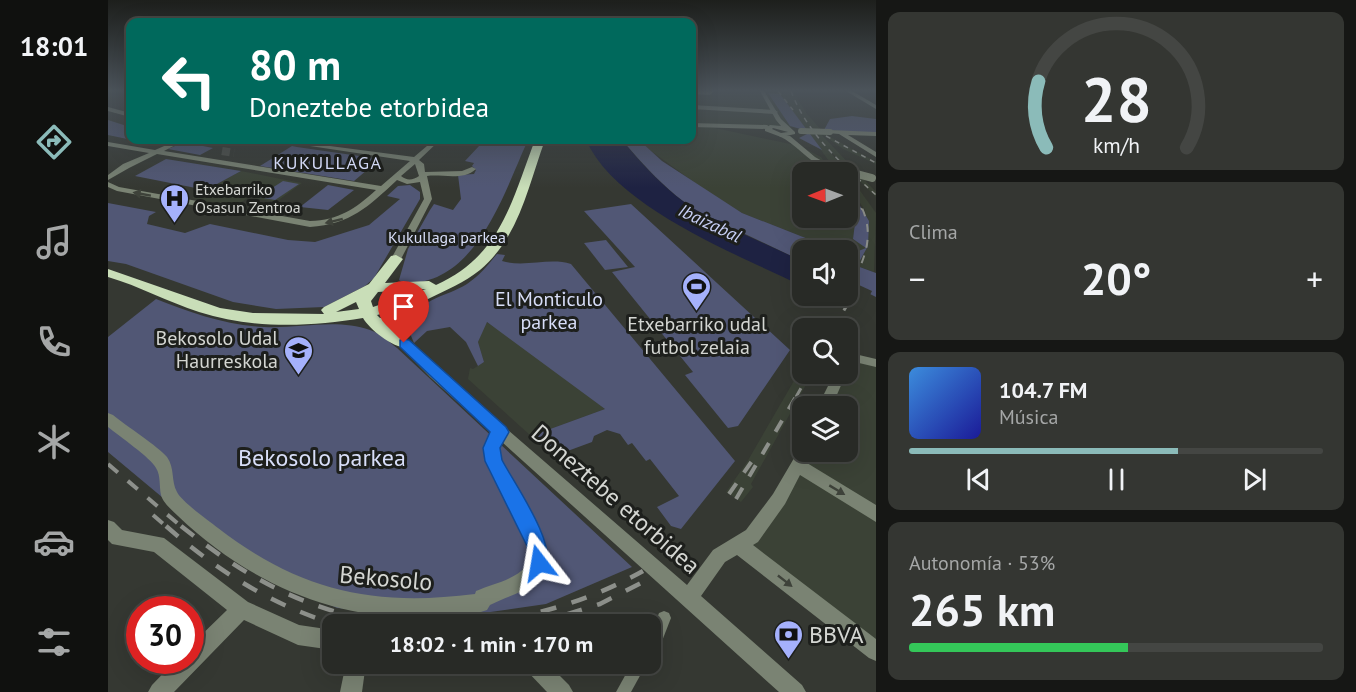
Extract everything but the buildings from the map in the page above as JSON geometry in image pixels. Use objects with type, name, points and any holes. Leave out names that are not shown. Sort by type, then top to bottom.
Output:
[{"type":"highway","points":[[108,265],[137,273],[214,302],[237,307],[273,313],[370,314],[464,275],[498,243],[509,224],[537,144]]},
{"type":"highway","points":[[396,259],[364,296],[370,314],[404,343]]},
{"type":"highway","points":[[396,259],[404,343]]},
{"type":"highway","points":[[108,273],[193,305],[237,317],[278,321],[330,314],[370,314],[390,324],[400,301],[425,291]]},
{"type":"highway","points":[[370,288],[400,301]]},
{"type":"highway","points":[[330,314],[370,288]]},
{"type":"street","points":[[767,129],[777,123]]},
{"type":"street","points":[[778,123],[791,133],[805,155],[826,166],[874,178]]},
{"type":"street","points":[[696,124],[767,129],[781,135],[801,131],[876,134]]},
{"type":"street","points":[[841,133],[876,155]]},
{"type":"street","points":[[108,144],[382,189]]},
{"type":"street","points":[[108,178],[173,144]]},
{"type":"street","points":[[304,144],[412,159],[420,164],[428,199],[396,259]]},
{"type":"street","points":[[343,149],[350,144]]},
{"type":"street","points":[[404,176],[412,159],[432,144]]},
{"type":"street","points":[[392,156],[402,161],[404,176],[424,190],[428,199]]},
{"type":"street","points":[[404,176],[440,171],[466,174],[472,169]]},
{"type":"street","points":[[108,184],[117,189],[318,224],[351,215],[382,189],[416,170],[424,174]]},
{"type":"street","name":"Doneztebe etorbidea","points":[[404,343],[501,432],[795,692]]},
{"type":"street","points":[[858,360],[876,363]]},
{"type":"street","name":"Bekosolo","points":[[108,419],[161,461],[166,473],[169,495],[181,508],[229,546],[286,580],[325,596],[373,606],[437,607],[480,603],[483,598],[527,577],[534,571],[539,563],[537,544],[494,461],[492,448],[494,439],[501,432]]},
{"type":"street","points":[[688,597],[719,556],[752,536],[779,499],[799,462]]},
{"type":"street","points":[[805,462],[876,514]]},
{"type":"street","points":[[108,528],[118,538],[158,544],[241,609],[298,636],[322,639]]},
{"type":"street","points":[[739,545],[876,651]]},
{"type":"street","points":[[159,692],[241,609]]},
{"type":"street","points":[[661,625],[664,618]]},
{"type":"street","points":[[351,692],[356,674]]},
{"type":"street","points":[[544,674],[562,692]]},
{"type":"street","points":[[623,692],[634,674]]},
{"type":"shaded area","points":[[699,123],[788,123],[791,127]]},
{"type":"shaded area","points":[[801,123],[815,123],[825,134],[876,164],[843,149],[819,132],[848,162],[841,162],[826,147],[839,162],[830,162]]},
{"type":"shaded area","points":[[696,126],[715,128],[800,146],[821,157],[824,162],[792,162],[792,228],[854,228],[855,240],[811,240],[742,213],[706,191],[642,144],[696,144]]},
{"type":"shaded area","points":[[241,171],[302,183],[276,202],[249,197],[234,207],[192,198]]},
{"type":"shaded area","points":[[858,173],[876,192],[876,197],[858,179]]},
{"type":"shaded area","points":[[858,188],[876,213],[874,272],[858,266],[868,246],[865,210],[858,200]]},
{"type":"shaded area","points":[[858,242],[867,248],[858,251]]},
{"type":"shaded area","points":[[486,322],[503,332],[605,409],[531,436],[468,379],[470,368],[473,369],[484,362],[478,342]]},
{"type":"shaded area","points":[[858,361],[876,363],[876,651],[739,545],[800,462],[858,462],[858,396],[830,396],[835,384],[858,384]]},
{"type":"shaded area","points":[[792,384],[806,384],[800,396],[792,396],[792,410],[751,484],[753,487],[741,502],[726,492],[747,462]]},
{"type":"green space","points":[[108,123],[126,126],[126,139],[108,135]]},
{"type":"green space","points":[[788,123],[802,123],[822,150],[799,138],[807,134],[804,130]]},
{"type":"green space","points":[[828,123],[876,123],[876,133],[824,130]]},
{"type":"green space","points":[[180,144],[206,144],[203,146],[213,148],[200,155],[168,149]]},
{"type":"green space","name":"Kukullaga parkea","points":[[460,144],[526,144],[497,209],[484,232],[468,253],[450,270],[428,280],[403,283],[399,280],[408,249],[434,204],[453,210],[461,199],[458,175],[474,174],[476,170],[472,166],[474,163],[465,161],[479,146]]},
{"type":"green space","points":[[626,144],[643,144],[662,161],[742,213],[811,240],[792,240],[792,256],[728,226],[726,222],[697,211],[669,189]]},
{"type":"green space","points":[[292,146],[380,159],[354,181],[260,166]]},
{"type":"green space","points":[[166,159],[241,171],[206,190],[135,176]]},
{"type":"green space","points":[[283,181],[299,184],[275,200],[258,197]]},
{"type":"green space","points":[[328,185],[354,190],[328,210],[300,207]]},
{"type":"green space","points":[[410,185],[420,192],[420,199],[374,278],[365,286],[324,307],[276,309],[233,302],[126,264],[108,261],[108,203],[156,212],[149,216],[147,224],[185,233],[210,224],[288,240],[315,242],[369,225],[400,199],[387,196],[398,186]]},
{"type":"green space","points":[[858,203],[869,221],[868,246],[858,264],[858,251],[866,248],[858,240],[853,239],[854,228],[858,228]]},
{"type":"green space","points":[[631,204],[790,350],[738,426],[728,428],[685,375],[693,372],[612,272],[635,267],[584,211]]},
{"type":"green space","points":[[606,240],[628,267],[605,270],[584,243]]},
{"type":"green space","name":"El Monticulo parkea","points":[[497,254],[505,255],[502,261],[511,263],[563,262],[571,264],[735,461],[681,529],[671,526],[657,507],[679,496],[650,459],[646,461],[632,443],[628,445],[620,434],[607,430],[594,436],[592,442],[554,456],[531,436],[605,409],[487,322],[478,342],[484,362],[478,366],[466,342],[450,327],[427,331],[414,343],[409,331],[409,322],[415,313],[435,298],[459,289],[471,281]]},
{"type":"green space","points":[[858,266],[876,273],[876,297],[858,288]]},
{"type":"green space","name":"Bekosolo parkea","points":[[156,299],[236,324],[264,327],[344,325],[377,333],[397,348],[632,567],[546,604],[476,614],[416,614],[337,608],[276,581],[211,538],[108,452],[108,337]]},
{"type":"water","name":"Ibaizabal","points":[[588,144],[626,144],[655,177],[682,201],[697,211],[726,222],[728,227],[792,256],[792,281],[682,227],[651,208],[601,165]]},
{"type":"pier","points":[[858,285],[872,291],[859,317],[837,306],[858,306]]},
{"type":"tunnel","points":[[222,151],[234,153]]},
{"type":"railway","points":[[808,123],[827,148],[876,195]]},
{"type":"railway","points":[[826,136],[876,163]]},
{"type":"railway","points":[[858,202],[862,210]]},
{"type":"railway","points":[[858,271],[865,251],[868,230],[862,208]]},
{"type":"railway","points":[[840,318],[846,306]]},
{"type":"railway","points":[[797,396],[803,384]]},
{"type":"railway","points":[[736,499],[797,395]]},
{"type":"railway","points":[[729,494],[752,461]]},
{"type":"railway","points":[[108,464],[183,528]]},
{"type":"railway","points":[[153,515],[168,528]]},
{"type":"railway","points":[[166,526],[203,556],[241,582],[282,604],[322,620]]},
{"type":"railway","points":[[181,526],[229,561],[277,589],[346,614]]},
{"type":"railway","points":[[529,614],[583,598],[643,571]]},
{"type":"railway","points":[[568,614],[600,604],[651,578]]},
{"type":"place","name":"Etxebarriko Osasun Zentroa","points":[[174,224]]},
{"type":"place","name":"Etxebarriko udal futbol zelaia","points":[[697,312]]},
{"type":"place","name":"Bekosolo Udal Haurreskola","points":[[299,376]]},
{"type":"place","name":"BBVA","points":[[788,660]]},
{"type":"district","name":"KUKULLAGA","points":[[328,162]]},
{"type":"route","points":[[404,343],[435,374],[501,432],[494,439],[492,448],[494,461],[537,544],[539,563]]}]
